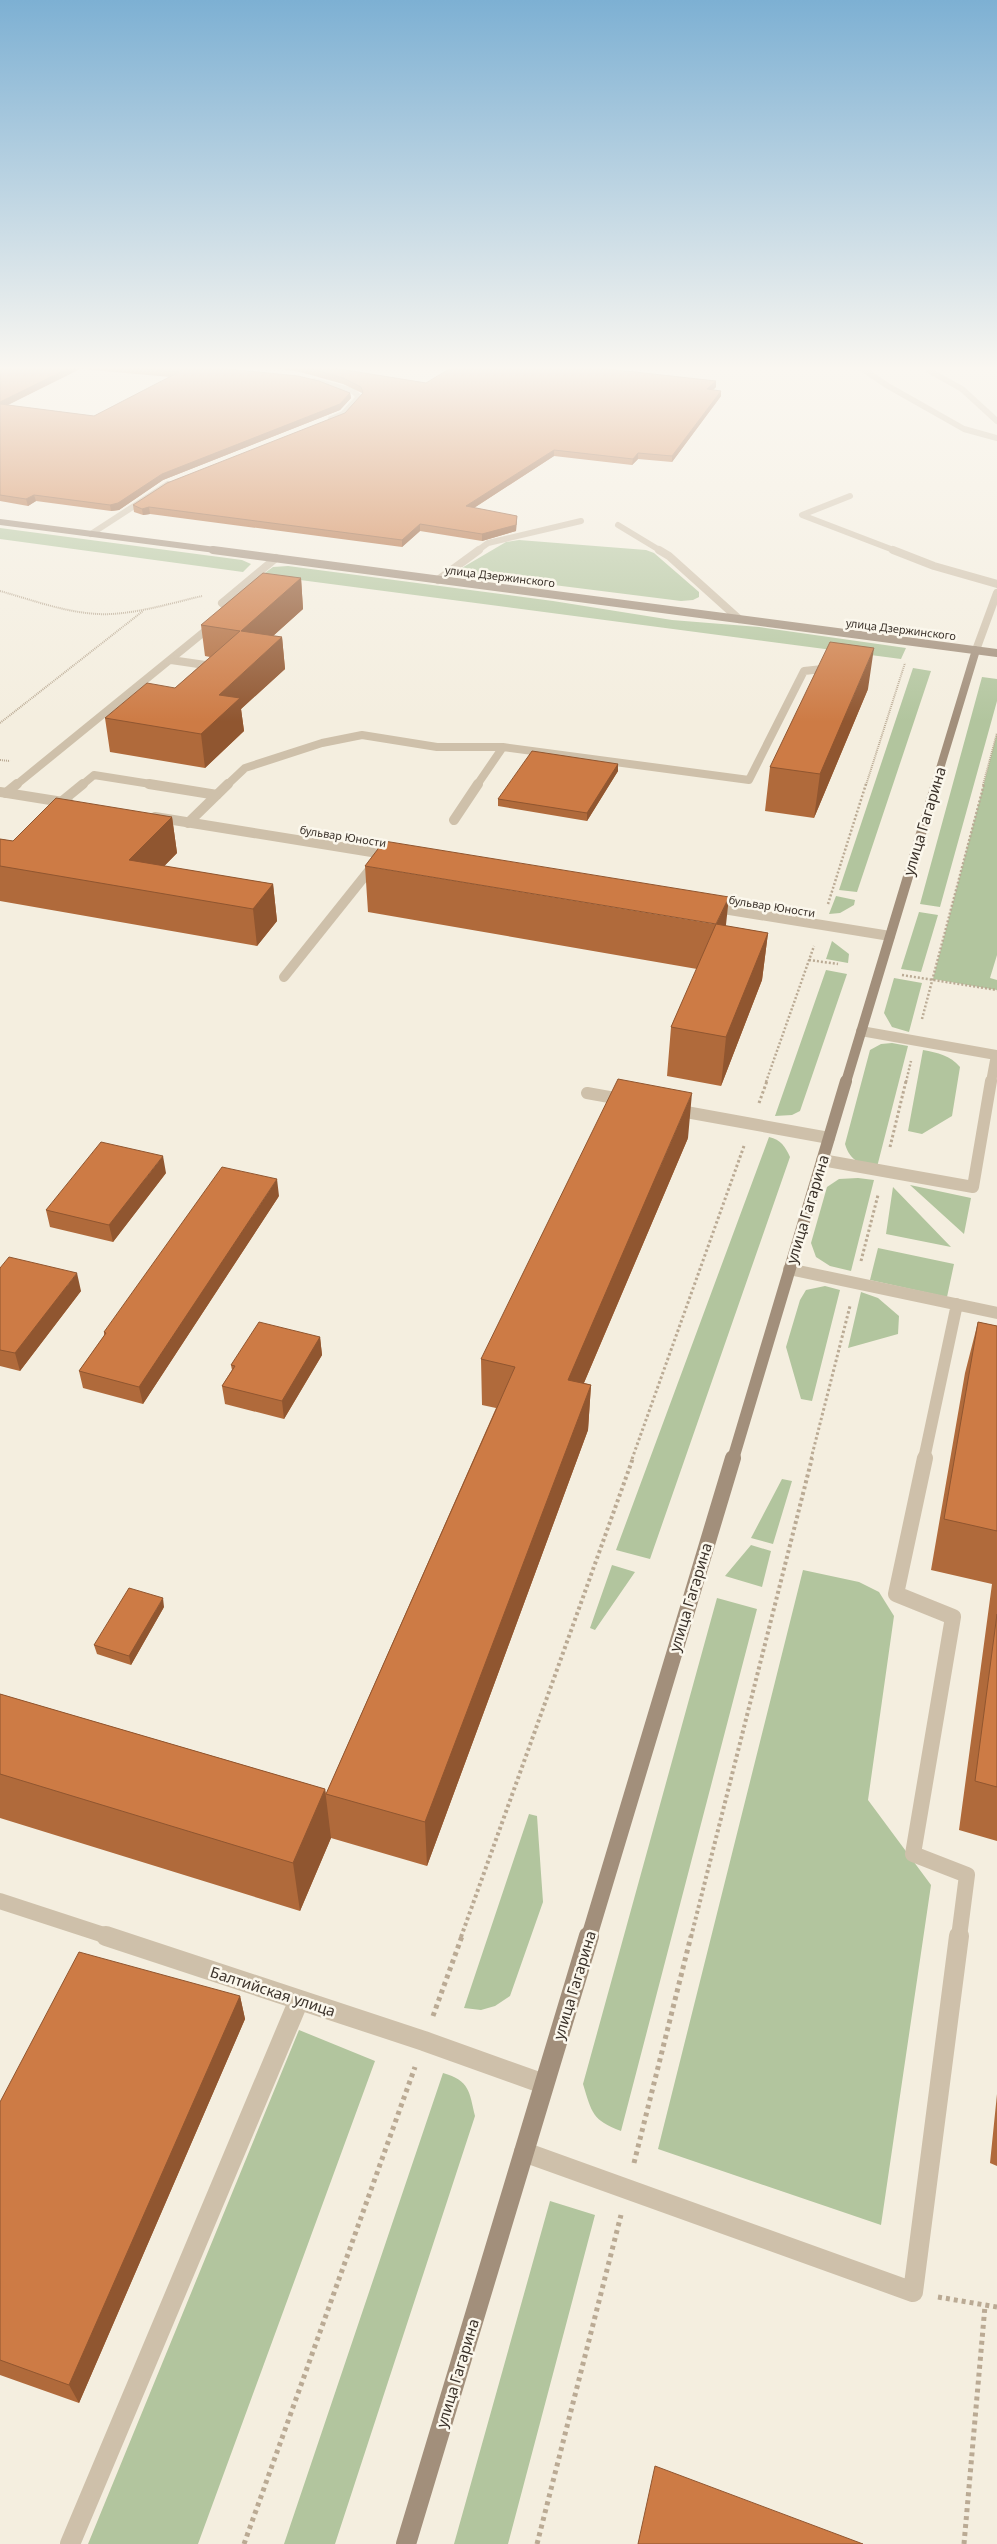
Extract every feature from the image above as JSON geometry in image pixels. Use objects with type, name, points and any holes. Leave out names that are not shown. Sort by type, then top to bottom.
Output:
[{"type":"street","points":[[91,534],[145,496],[168,485]]},
{"type":"street","points":[[850,496],[802,515],[934,566],[997,584]]},
{"type":"street","points":[[438,580],[488,543],[581,521]]},
{"type":"street","name":"улица Дзержинского","points":[[0,522],[997,653]]},
{"type":"street","points":[[618,525],[668,556],[739,619]]},
{"type":"street","points":[[3,793],[119,702],[231,610],[222,603],[276,558]]},
{"type":"street","points":[[976,650],[997,593]]},
{"type":"street","name":"улица Гагарина","points":[[406,2544],[976,650]]},
{"type":"street","points":[[171,660],[224,667],[217,674]]},
{"type":"street","points":[[188,823],[245,768],[344,738],[362,735],[437,747],[503,747],[749,780],[804,671],[840,667]]},
{"type":"street","points":[[119,702],[128,704]]},
{"type":"street","points":[[454,820],[503,747]]},
{"type":"street","points":[[61,802],[94,775],[218,795]]},
{"type":"street","points":[[3,793],[78,805]]},
{"type":"street","name":"бульвар Юности","points":[[145,816],[400,857]]},
{"type":"street","points":[[284,977],[382,854]]},
{"type":"street","name":"бульвар Юности","points":[[697,905],[890,936]]},
{"type":"street","points":[[822,1160],[973,1187],[996,1053],[861,1031]]},
{"type":"street","points":[[586,1093],[635,1102]]},
{"type":"street","points":[[664,1108],[829,1138]]},
{"type":"street","points":[[789,1269],[997,1313]]},
{"type":"street","points":[[524,2152],[913,2292],[967,1875],[913,1854],[952,1617],[896,1594],[957,1304]]},
{"type":"street","name":"Балтийская улица","points":[[0,1901],[424,2041],[544,2084]]},
{"type":"street","points":[[70,2544],[299,2000]]},
{"type":"path","points":[[0,591],[70,611],[111,614],[144,610],[205,595]]},
{"type":"path","points":[[0,723],[144,610]]},
{"type":"path","points":[[827,907],[905,662]]},
{"type":"path","points":[[537,2544],[917,1040],[997,733]]},
{"type":"path","points":[[244,2544],[752,1124],[815,941]]},
{"type":"path","points":[[809,960],[838,964]]},
{"type":"path","points":[[899,974],[997,990]]},
{"type":"path","points":[[913,2292],[997,2307]]},
{"type":"path","points":[[964,2544],[985,2306]]},
{"type":"green space","points":[[0,528],[242,560],[251,564],[243,572],[0,539]]},
{"type":"green space","points":[[519,540],[646,550],[654,553],[699,592],[699,597],[693,600],[681,601],[461,572],[460,569],[506,542]]},
{"type":"green space","points":[[288,566],[553,601],[672,620],[759,627],[906,648],[901,659],[262,575],[273,567]]},
{"type":"green space","points":[[913,668],[931,671],[857,892],[839,890]]},
{"type":"green space","points":[[982,677],[997,679],[997,701],[940,907],[920,904]]},
{"type":"green space","points":[[997,733],[997,955],[990,978],[997,980],[997,990],[933,979]]},
{"type":"green space","points":[[836,896],[855,900],[854,905],[840,913],[829,914]]},
{"type":"green space","points":[[919,912],[938,915],[921,972],[901,969]]},
{"type":"green space","points":[[832,941],[849,954],[848,963],[826,959]]},
{"type":"green space","points":[[826,970],[847,974],[800,1111],[792,1115],[775,1116]]},
{"type":"green space","points":[[894,978],[922,983],[909,1032],[892,1027],[884,1013]]},
{"type":"green space","points":[[892,1043],[908,1046],[877,1167],[856,1161],[847,1150],[845,1144],[870,1050],[881,1044]]},
{"type":"green space","points":[[923,1050],[948,1057],[960,1067],[952,1116],[922,1134],[908,1131]]},
{"type":"green space","points":[[769,1137],[782,1144],[790,1157],[650,1559],[616,1550]]},
{"type":"green space","points":[[858,1178],[874,1180],[851,1271],[830,1266],[816,1257],[811,1243],[827,1187],[839,1179]]},
{"type":"green space","points":[[910,1185],[971,1198],[964,1234]]},
{"type":"green space","points":[[893,1187],[951,1247],[886,1234]]},
{"type":"green space","points":[[878,1248],[954,1264],[947,1297],[870,1280]]},
{"type":"green space","points":[[825,1286],[840,1290],[812,1401],[801,1399],[786,1347],[800,1300],[806,1290]]},
{"type":"green space","points":[[861,1292],[878,1298],[899,1316],[898,1334],[848,1348]]},
{"type":"green space","points":[[782,1479],[792,1481],[773,1544],[751,1538]]},
{"type":"green space","points":[[751,1545],[771,1551],[762,1587],[725,1576]]},
{"type":"green space","points":[[612,1565],[635,1572],[595,1630],[590,1628]]},
{"type":"green space","points":[[803,1570],[859,1582],[879,1592],[894,1616],[868,1800],[931,1885],[881,2225],[658,2149]]},
{"type":"green space","points":[[717,1598],[757,1609],[621,2131],[599,2119],[591,2109],[583,2084]]},
{"type":"green space","points":[[529,1814],[537,1816],[543,1902],[510,1996],[495,2006],[481,2010],[464,2008]]},
{"type":"green space","points":[[299,2030],[375,2061],[198,2544],[88,2544]]},
{"type":"green space","points":[[443,2073],[459,2080],[467,2088],[475,2116],[335,2544],[284,2544]]},
{"type":"green space","points":[[550,2201],[595,2215],[508,2544],[454,2544]]},
{"type":"building","points":[[0,485],[146,485],[118,503],[110,505],[34,495],[26,499],[0,495]]},
{"type":"building","points":[[164,485],[499,485],[466,506],[517,516],[516,525],[482,534],[420,524],[402,540],[149,507],[142,509],[133,505]]},
{"type":"building","points":[[263,573],[301,578],[241,631],[282,637],[219,695],[240,698],[201,734],[105,718],[147,683],[175,688],[240,631],[201,625]]},
{"type":"building","points":[[830,642],[874,648],[820,774],[770,767]]},
{"type":"building","points":[[532,751],[618,764],[587,813],[498,799]]},
{"type":"building","points":[[56,798],[172,817],[129,860],[273,884],[253,909],[0,866],[0,839],[13,841]]},
{"type":"building","points":[[384,841],[729,897],[716,924],[365,866]]},
{"type":"building","points":[[716,924],[768,933],[726,1037],[671,1027]]},
{"type":"building","points":[[618,1079],[692,1093],[568,1380],[591,1385],[425,1822],[326,1794],[515,1367],[481,1359]]},
{"type":"building","points":[[101,1142],[163,1156],[109,1225],[46,1210]]},
{"type":"building","points":[[222,1167],[277,1179],[139,1387],[79,1371],[106,1333],[104,1332]]},
{"type":"building","points":[[9,1257],[77,1273],[15,1353],[0,1350],[0,1268]]},
{"type":"building","points":[[259,1322],[320,1337],[282,1401],[222,1386],[235,1366],[231,1365]]},
{"type":"building","points":[[978,1322],[997,1326],[997,1531],[944,1519]]},
{"type":"building","points":[[129,1588],[163,1598],[129,1656],[94,1645]]},
{"type":"building","points":[[997,1614],[997,1787],[975,1781]]},
{"type":"building","points":[[0,1694],[325,1789],[293,1863],[0,1774]]},
{"type":"building","points":[[79,1952],[240,1996],[69,2385],[0,2360],[0,2102]]},
{"type":"building","points":[[655,2466],[863,2544],[638,2544]]}]
